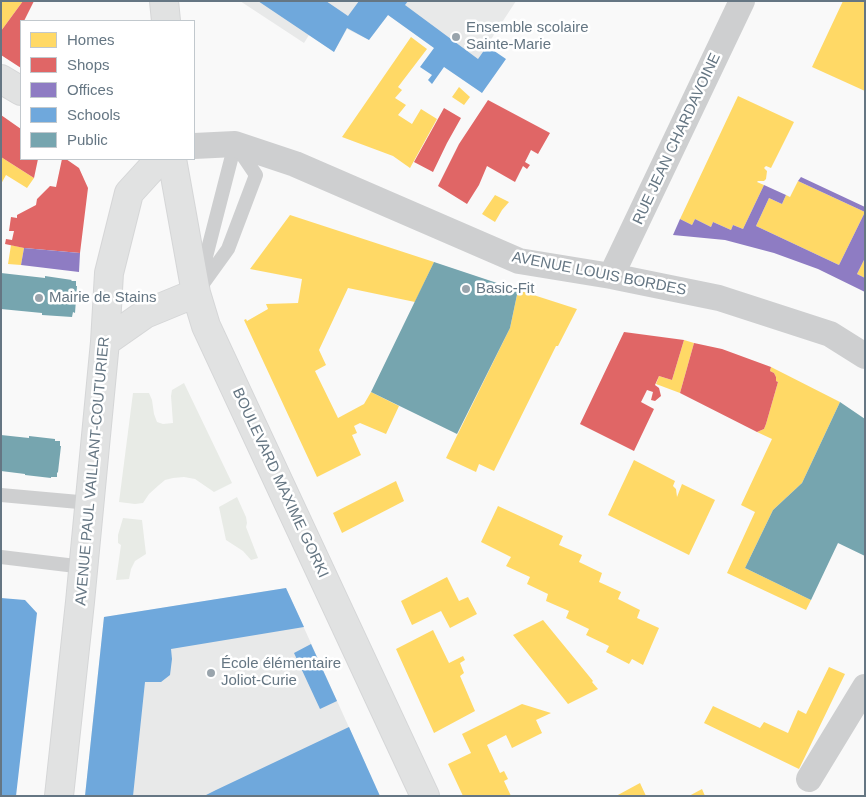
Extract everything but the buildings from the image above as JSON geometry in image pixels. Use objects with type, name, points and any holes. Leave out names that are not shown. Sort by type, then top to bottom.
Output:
[{"type":"street","points":[[164,1],[166,20]]},
{"type":"street","name":"RUE JEAN CHARDAVOINE","points":[[611,276],[742,1]]},
{"type":"street","points":[[1,80],[20,90]]},
{"type":"street","name":"AVENUE LOUIS BORDES","points":[[195,146],[235,144],[295,164],[519,261],[611,276],[718,298],[830,334],[865,356]]},
{"type":"street","name":"AVENUE PAUL VAILLANT-COUTURIER","points":[[59,796],[84,567],[105,342],[109,273],[129,193],[159,160]]},
{"type":"street","name":"BOULEVARD MAXIME GORKI","points":[[172,160],[196,293],[206,326],[425,796]]},
{"type":"street","points":[[105,342],[145,314],[196,293]]},
{"type":"street","points":[[809,779],[865,687]]},
{"type":"lane","points":[[196,293],[235,144]]},
{"type":"lane","points":[[196,293],[228,249],[256,175],[235,144]]},
{"type":"lane","points":[[1,495],[90,504]]},
{"type":"lane","points":[[1,557],[84,567]]},
{"type":"shaded area","name":"Ensemble scolaire Sainte-Marie","points":[[240,1],[516,1],[469,73],[388,15],[369,40],[347,29],[334,52],[309,35],[304,43]]},
{"type":"shaded area","points":[[184,383],[232,483],[214,492],[195,479],[173,478],[165,480],[149,494],[143,503],[119,502],[133,393],[149,393],[157,422],[163,424],[173,423],[172,390]]},
{"type":"shaded area","points":[[237,497],[246,517],[246,527],[258,558],[251,560],[243,551],[226,540],[219,507]]},
{"type":"shaded area","points":[[123,518],[142,520],[146,554],[135,561],[129,579],[116,580],[121,545],[118,543],[118,535]]},
{"type":"shaded area","name":"École élémentaire Joliot-Curie","points":[[286,588],[366,765],[301,796],[85,796],[104,617]]},
{"type":"place","name":"Ensemble scolaire Sainte-Marie","points":[[456,37]]},
{"type":"place","name":"Basic-Fit","points":[[466,289]]},
{"type":"place","name":"Mairie de Stains","points":[[39,298]]},
{"type":"place","name":"École élémentaire Joliot-Curie","points":[[211,673]]}]
